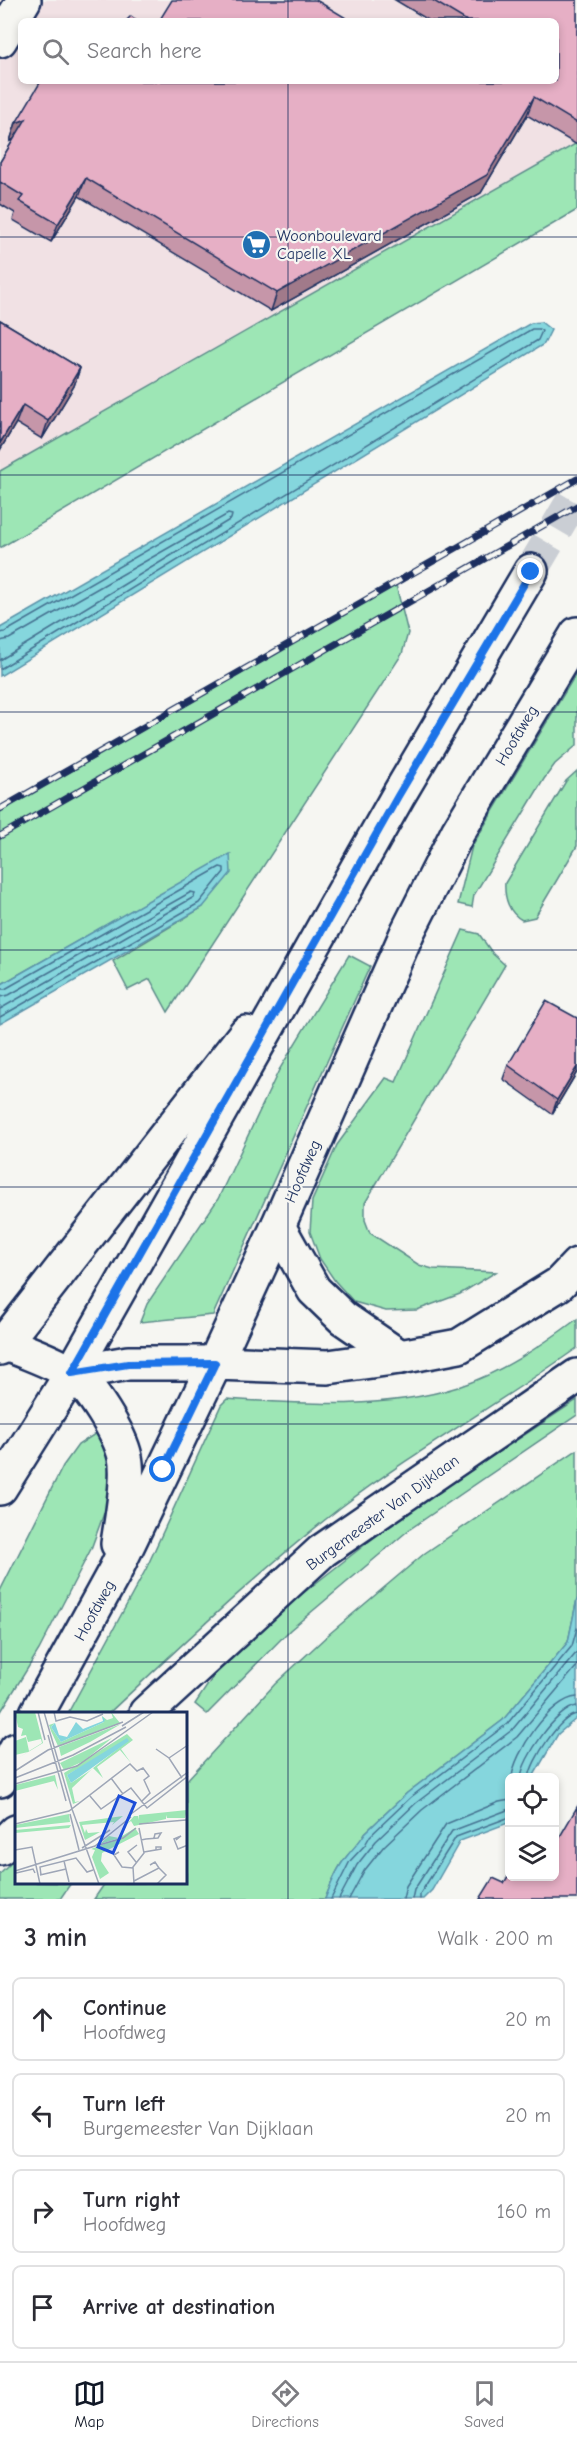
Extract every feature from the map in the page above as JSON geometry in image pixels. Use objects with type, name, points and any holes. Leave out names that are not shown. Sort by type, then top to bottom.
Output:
[{"type":"main road","points":[[0,40],[24,0]]},
{"type":"main road","points":[[0,1488],[72,1373],[398,796],[531,572]]},
{"type":"main road","name":"Hoofdweg","points":[[38,1712],[115,1571],[215,1363],[408,931],[458,832],[577,634]]},
{"type":"main road","points":[[115,1571],[125,1487],[126,1458],[115,1432],[94,1396],[72,1373],[2,1346],[316,944]]},
{"type":"main road","points":[[278,1226],[314,1290],[343,1318],[400,1357]]},
{"type":"main road","points":[[72,1373],[128,1364],[215,1363],[328,1367],[459,1346],[559,1284],[577,1265]]},
{"type":"main road","name":"Burgemeester Van Dijklaan","points":[[147,1712],[322,1551],[577,1376]]},
{"type":"main road","points":[[0,1780],[15,1752]]},
{"type":"main road","points":[[0,1848],[15,1833]]},
{"type":"shaded area","name":"Woonboulevard Capelle XL","points":[[0,0],[577,0],[577,205],[0,542]]},
{"type":"green space","points":[[577,143],[577,210],[0,548],[0,471]]},
{"type":"green space","points":[[396,585],[408,633],[402,654],[168,1012],[150,979],[128,990],[113,961],[203,907],[230,855],[0,985],[0,812]]},
{"type":"green space","points":[[577,672],[577,745],[555,764],[544,779],[474,895],[472,907],[458,904],[472,846]]},
{"type":"green space","points":[[577,771],[577,846],[535,917],[522,920],[508,905],[505,883],[566,781]]},
{"type":"green space","points":[[463,930],[479,934],[493,954],[505,965],[365,1203],[365,1220],[370,1233],[419,1265],[433,1269],[496,1272],[460,1294],[417,1310],[386,1311],[354,1302],[335,1281],[320,1259],[310,1232],[312,1201],[337,1145],[386,1078],[396,1082]]},
{"type":"green space","points":[[349,955],[370,966],[213,1315],[140,1322],[147,1304],[218,1199],[279,1070]]},
{"type":"green space","points":[[577,1319],[577,1348],[398,1466],[340,1508],[251,1582],[110,1712],[69,1712],[146,1569],[221,1405],[227,1399],[344,1404],[402,1399],[458,1387],[474,1381],[535,1349]]},
{"type":"green space","points":[[577,1400],[577,1415],[410,1529],[290,1630],[207,1714],[195,1704],[221,1665],[288,1605],[395,1521]]},
{"type":"green space","points":[[101,1430],[115,1483],[91,1549],[39,1650],[0,1713],[0,1591],[63,1466],[78,1445]]},
{"type":"green space","points":[[577,1450],[577,1599],[568,1642],[503,1720],[407,1793],[365,1833],[340,1866],[325,1899],[94,1899],[104,1884],[188,1884],[188,1779],[275,1684],[328,1635],[425,1553]]},
{"type":"green space","points":[[15,1859],[15,1884],[70,1884],[60,1899],[0,1899],[0,1874]]},
{"type":"water","points":[[541,322],[551,330],[544,344],[0,676],[0,628],[531,323]]},
{"type":"water","points":[[230,854],[231,873],[203,907],[0,1024],[0,985]]},
{"type":"water","points":[[577,1599],[577,1718],[558,1734],[535,1773],[505,1773],[505,1824],[460,1841],[432,1890],[423,1899],[325,1899],[340,1866],[365,1833],[407,1793],[503,1720],[568,1642]]},
{"type":"building","points":[[172,0],[316,0],[346,18],[161,18]]},
{"type":"building","points":[[432,0],[577,0],[577,123],[534,97],[487,175],[277,293],[86,178],[58,224],[19,201],[23,196],[0,182],[0,162],[26,119],[16,123],[39,84],[559,84],[559,18],[462,18]]},
{"type":"building","points":[[0,320],[80,368],[48,421],[23,405],[0,443]]},
{"type":"building","points":[[546,1001],[577,1018],[577,1067],[557,1100],[508,1065]]},
{"type":"building","points":[[577,1807],[577,1899],[480,1899],[493,1878],[504,1883],[505,1881],[559,1881],[559,1838]]},
{"type":"tunnel","points":[[531,571],[577,493]]},
{"type":"railway","points":[[0,809],[577,479]]},
{"type":"railway","points":[[0,836],[577,506]]},
{"type":"place","name":"Woonboulevard Capelle XL","points":[[256,244]]},
{"type":"route","points":[[163,1470],[215,1363],[128,1364],[72,1373],[398,796],[531,572]]}]
